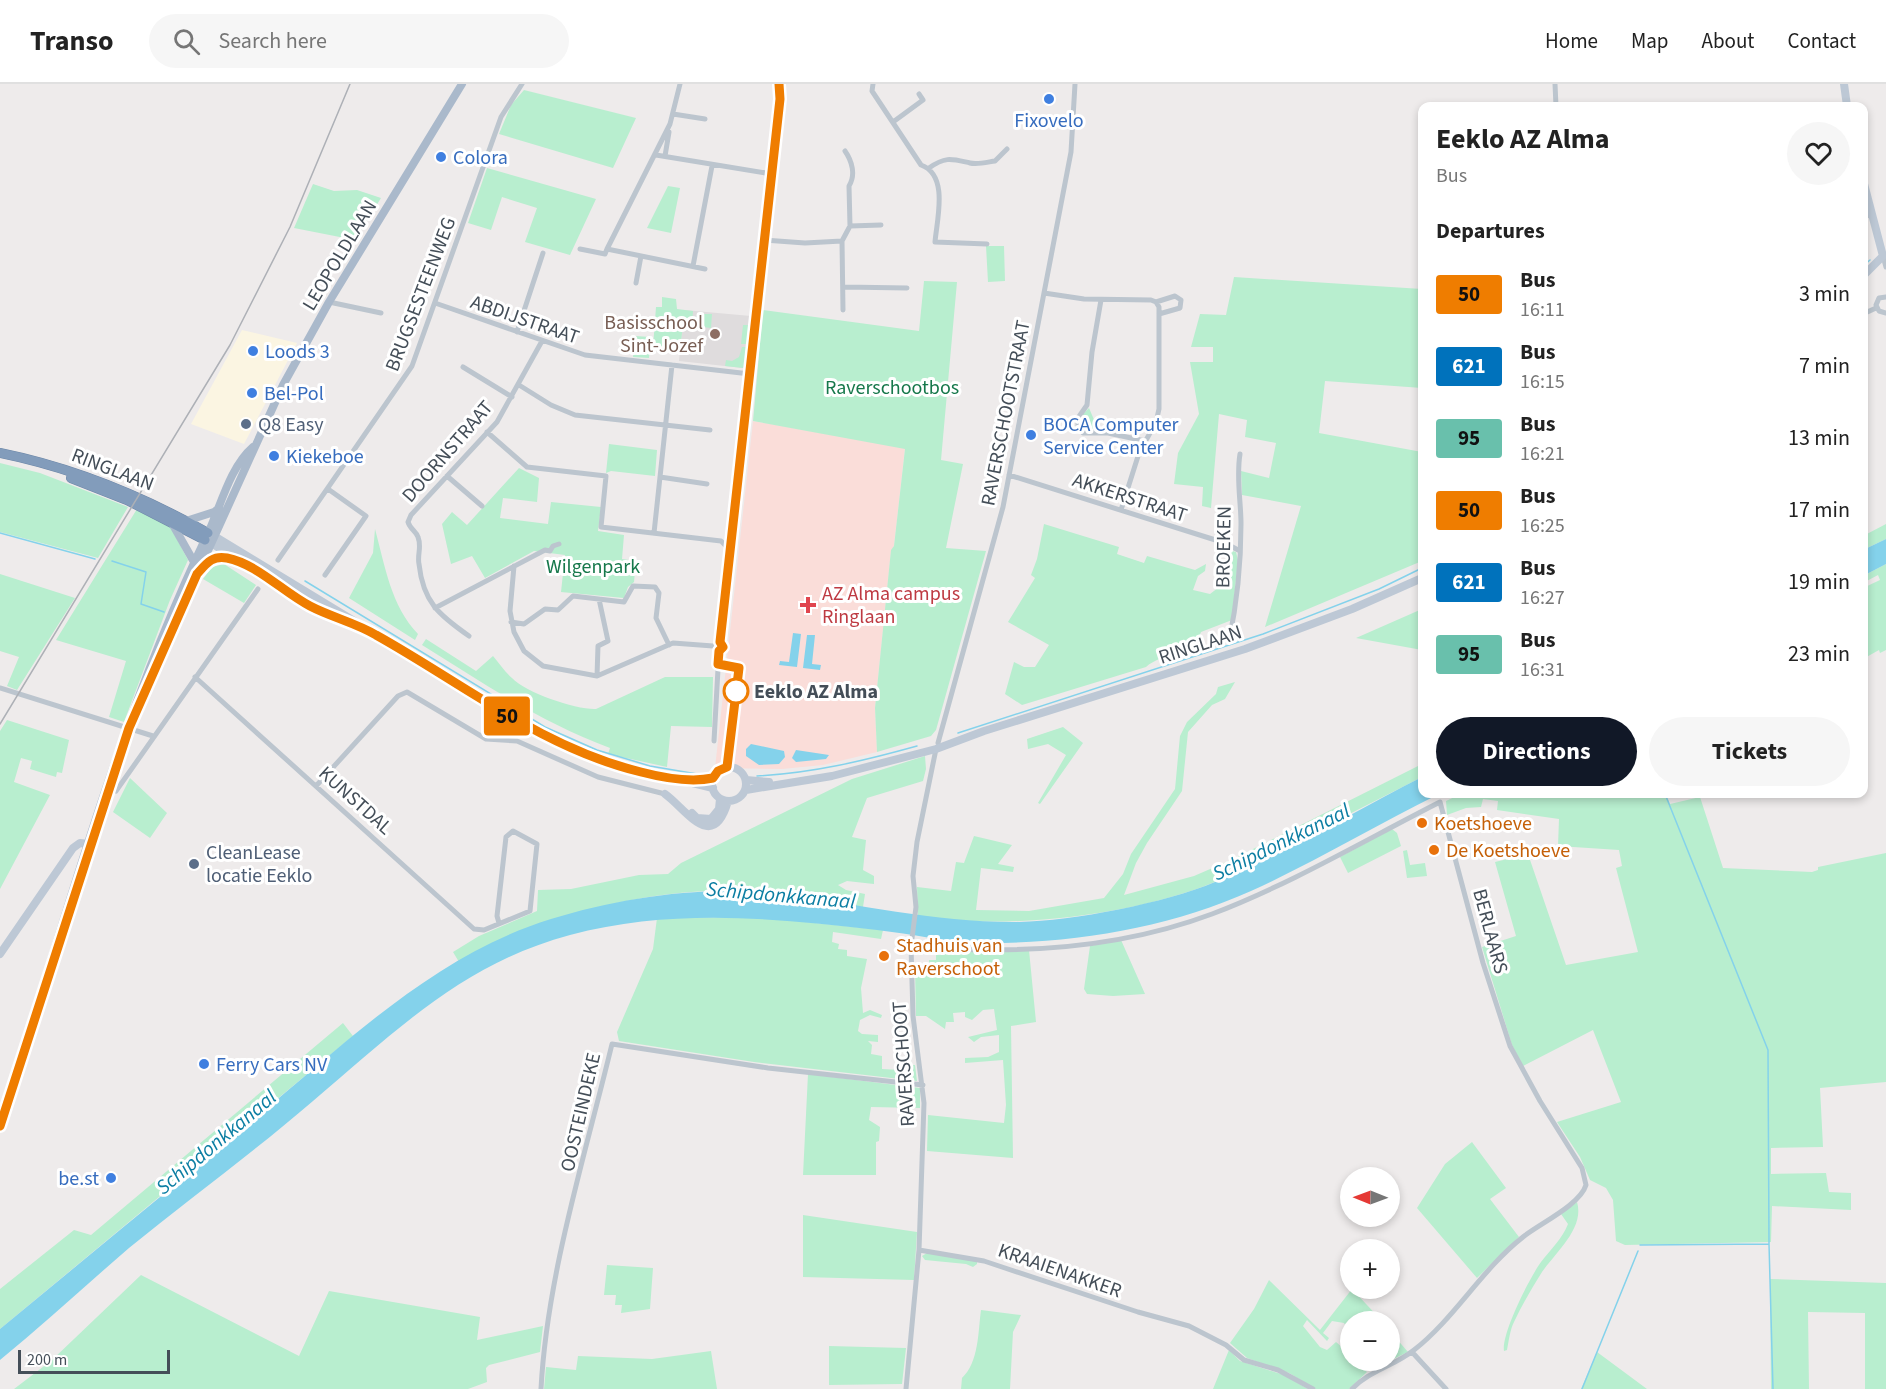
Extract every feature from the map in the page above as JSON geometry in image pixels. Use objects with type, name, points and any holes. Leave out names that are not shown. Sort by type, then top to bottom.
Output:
[{"type":"highway","name":"RINGLAAN","points":[[0,453],[111,485],[186,521],[209,538]]},
{"type":"highway","name":"RINGLAAN","points":[[0,458],[74,478],[209,538]]},
{"type":"main road","name":"LEOPOLDLAAN","points":[[0,1126],[90,844],[170,616],[194,562],[219,524],[283,385],[329,302],[462,84]]},
{"type":"main road","points":[[1844,84],[1846,102]]},
{"type":"main road","points":[[1868,201],[1883,256],[1868,271]]},
{"type":"main road","name":"LEOPOLDLAAN","points":[[143,693],[197,574],[220,507],[237,470],[253,447]]},
{"type":"main road","points":[[186,521],[214,512],[220,507]]},
{"type":"main road","points":[[164,518],[178,530],[194,562]]},
{"type":"main road","points":[[219,524],[225,538],[235,549]]},
{"type":"main road","name":"RINGLAAN","points":[[209,538],[235,549],[514,720],[554,741],[610,763],[713,788]]},
{"type":"main road","name":"RINGLAAN","points":[[209,538],[243,564],[310,606],[373,633]]},
{"type":"main road","points":[[197,574],[207,562],[218,558],[225,557],[243,564]]},
{"type":"main road","name":"RINGLAAN","points":[[746,790],[832,776],[878,765],[1257,645],[1352,609],[1418,580]]},
{"type":"main road","name":"RINGLAAN","points":[[934,746],[953,738],[984,731]]},
{"type":"main road","points":[[731,767],[741,771],[746,780],[746,790],[739,799],[724,800],[713,788],[713,778],[722,768],[731,767]]},
{"type":"main road","name":"RINGLAAN","points":[[678,780],[713,778]]},
{"type":"main road","name":"RINGLAAN","points":[[746,780],[789,782]]},
{"type":"main road","points":[[665,794],[680,805],[691,820],[701,825],[712,825],[720,820],[724,800]]},
{"type":"main road","points":[[0,954],[73,848],[80,843],[90,844]]},
{"type":"street","name":"BRUGSESTEENWEG","points":[[278,560],[405,380],[501,117],[522,84]]},
{"type":"street","points":[[580,249],[605,254],[670,124],[680,84]]},
{"type":"street","points":[[714,741],[719,651],[723,647],[720,642],[772,174],[779,84]]},
{"type":"street","points":[[873,84],[872,91],[921,165],[929,168],[939,184],[935,242],[987,244]]},
{"type":"street","name":"RAVERSCHOOTSTRAAT","points":[[915,912],[914,876],[917,842],[934,746],[997,532],[1071,152],[1075,84]]},
{"type":"street","points":[[1555,84],[1556,102]]},
{"type":"street","points":[[893,122],[923,100],[918,94]]},
{"type":"street","points":[[673,114],[705,119]]},
{"type":"street","points":[[665,156],[670,124]]},
{"type":"street","points":[[929,168],[940,160],[963,159],[970,163],[995,161],[1006,149]]},
{"type":"street","points":[[843,310],[842,242],[850,226],[852,160],[845,151]]},
{"type":"street","points":[[656,155],[712,166],[772,174]]},
{"type":"street","points":[[693,266],[712,166]]},
{"type":"street","points":[[850,226],[881,225]]},
{"type":"street","points":[[764,240],[805,243],[842,242]]},
{"type":"street","points":[[607,249],[705,269]]},
{"type":"street","points":[[518,332],[543,253]]},
{"type":"street","points":[[636,283],[641,256]]},
{"type":"street","points":[[1883,256],[1886,267]]},
{"type":"street","points":[[843,287],[907,288]]},
{"type":"street","points":[[1044,293],[1158,308],[1159,410],[1156,422],[1145,441],[1121,510]]},
{"type":"street","points":[[1876,308],[1876,301],[1886,297]]},
{"type":"street","points":[[1101,300],[1092,352],[1087,405],[1078,418],[1077,427],[1083,433],[1108,433],[1145,441]]},
{"type":"street","points":[[329,302],[381,313]]},
{"type":"street","name":"ABDIJSTRAAT","points":[[435,303],[585,355],[750,374]]},
{"type":"street","points":[[1876,308],[1886,313]]},
{"type":"street","points":[[1868,312],[1876,308]]},
{"type":"street","name":"DOORNSTRAAT","points":[[469,636],[440,616],[425,597],[418,561],[421,551],[417,534],[408,522],[411,515],[487,432],[512,397],[542,341]]},
{"type":"street","points":[[654,533],[672,365]]},
{"type":"street","points":[[463,368],[512,397]]},
{"type":"street","points":[[519,385],[551,405],[575,415],[710,430]]},
{"type":"street","points":[[487,432],[527,467],[606,476],[601,527],[721,541],[732,536]]},
{"type":"street","name":"BROEKEN","points":[[1229,641],[1236,608],[1240,551],[1238,468],[1240,454]]},
{"type":"street","name":"AKKERSTRAAT","points":[[1009,475],[1225,543],[1240,551]]},
{"type":"street","points":[[447,476],[482,506]]},
{"type":"street","points":[[660,477],[707,484]]},
{"type":"street","points":[[325,575],[366,516],[328,489]]},
{"type":"street","points":[[721,541],[730,550]]},
{"type":"street","points":[[435,608],[544,550],[550,551],[553,546],[559,544]]},
{"type":"street","points":[[514,566],[511,622],[524,651],[543,666],[597,676],[669,645],[682,642],[713,646],[719,651]]},
{"type":"street","points":[[511,622],[524,624],[545,609],[558,610],[567,599],[573,596],[624,602],[633,586],[655,587],[659,592],[656,618],[669,645]]},
{"type":"street","points":[[116,791],[258,589]]},
{"type":"street","points":[[597,676],[598,645],[608,641],[599,599]]},
{"type":"street","points":[[713,646],[720,642]]},
{"type":"street","name":"KUNSTDAL","points":[[195,677],[474,929],[484,930],[527,913],[531,906],[538,846],[519,832],[513,831],[506,837],[496,916],[499,923]]},
{"type":"street","points":[[0,688],[153,736]]},
{"type":"street","points":[[316,786],[398,696],[408,692],[486,739],[517,741],[598,777],[665,794]]},
{"type":"street","name":"BERLAARS","points":[[911,946],[953,950],[1039,949],[1101,942],[1152,932],[1210,915],[1258,896],[1440,802],[1484,963],[1510,1046],[1529,1083],[1582,1168],[1586,1185],[1576,1200],[1522,1237],[1503,1255],[1412,1352]]},
{"type":"street","name":"RAVERSCHOOT","points":[[915,912],[911,946],[913,1016],[923,1085],[919,1250]]},
{"type":"street","name":"OOSTEINDEKE","points":[[541,1389],[547,1322],[612,1044],[768,1068],[923,1085]]},
{"type":"street","points":[[906,1389],[919,1250]]},
{"type":"street","name":"KRAAIENAKKER","points":[[919,1250],[984,1261],[1189,1326],[1226,1345],[1244,1360],[1278,1370],[1313,1389]]},
{"type":"street","points":[[1352,1389],[1371,1373],[1412,1352],[1446,1389]]},
{"type":"shaded area","name":"Basisschool Sint-Jozef","points":[[684,310],[751,316],[746,365],[743,368],[679,361]]},
{"type":"shaded area","points":[[242,330],[297,343],[244,444],[191,424]]},
{"type":"shaded area","name":"AZ Alma campus Ringlaan","points":[[753,421],[905,448],[894,546],[891,551],[875,708],[877,752],[823,765],[782,769],[715,768]]},
{"type":"green space","points":[[524,90],[636,118],[613,168],[499,134],[511,105]]},
{"type":"green space","points":[[487,168],[596,199],[570,255],[525,242],[537,208],[502,197],[491,230],[468,223]]},
{"type":"green space","points":[[313,184],[334,191],[357,190],[381,198],[355,240],[294,228]]},
{"type":"green space","points":[[668,186],[680,188],[671,233],[647,228]]},
{"type":"green space","points":[[986,246],[1004,246],[1005,281],[988,282]]},
{"type":"green space","points":[[1234,277],[1418,289],[1418,388],[1325,381],[1319,433],[1418,451],[1418,563],[1265,627],[1301,506],[1242,495],[1241,471],[1269,478],[1276,443],[1245,437],[1247,420],[1219,414],[1211,508],[1202,506],[1203,487],[1174,484],[1178,453],[1199,414],[1190,362],[1213,362],[1213,347],[1191,347],[1200,314],[1226,315]]},
{"type":"green space","name":"Raverschootbos","points":[[924,281],[957,282],[941,460],[963,464],[946,548],[986,551],[936,730],[931,736],[877,752],[875,708],[891,550],[894,546],[905,449],[753,421],[763,310],[919,331]]},
{"type":"green space","points":[[662,297],[676,299],[677,309],[693,311],[692,326],[683,325],[680,350],[653,347],[656,307],[662,307]]},
{"type":"green space","points":[[700,314],[712,314],[711,328],[695,326],[695,318]]},
{"type":"green space","points":[[743,325],[750,325],[748,344],[741,344]]},
{"type":"green space","points":[[635,336],[651,337],[649,358],[633,357]]},
{"type":"green space","points":[[742,347],[748,347],[746,365],[743,368],[725,366],[726,360],[732,361],[739,357]]},
{"type":"green space","points":[[1089,408],[1098,429],[1080,429],[1080,417]]},
{"type":"green space","points":[[609,444],[657,450],[655,476],[611,471],[606,473]]},
{"type":"green space","points":[[0,463],[40,473],[128,507],[98,558],[0,532]]},
{"type":"green space","name":"Wilgenpark","points":[[519,468],[539,478],[537,502],[503,498],[500,518],[548,524],[551,502],[601,507],[598,531],[624,535],[622,559],[636,561],[634,582],[628,587],[624,598],[561,592],[565,555],[534,551],[485,578],[472,556],[451,564],[442,524],[452,512],[467,525]]},
{"type":"green space","points":[[137,509],[170,526],[188,560],[170,600],[124,722],[109,717],[126,661],[56,640]]},
{"type":"green space","points":[[1044,524],[1119,547],[1117,554],[1144,563],[1147,556],[1195,570],[1206,564],[1205,571],[1198,576],[1193,590],[1210,594],[1227,581],[1226,549],[1236,552],[1238,560],[1232,620],[1201,632],[1192,645],[1152,662],[1146,667],[1022,705],[1005,694],[1014,662],[1024,667],[1035,667],[1049,645],[1008,622],[1035,578],[1031,575],[1037,559]]},
{"type":"green space","points":[[1886,524],[1886,539],[1868,548],[1868,533]]},
{"type":"green space","points":[[375,529],[395,598],[401,611],[418,634],[415,640],[349,598],[373,553]]},
{"type":"green space","points":[[224,564],[256,585],[244,603],[203,579],[212,567]]},
{"type":"green space","points":[[1886,564],[1886,650],[1880,653],[1879,650],[1868,656],[1868,586],[1880,580],[1878,575],[1868,580],[1868,573]]},
{"type":"green space","points":[[0,574],[75,598],[17,690],[7,686],[19,657],[0,651]]},
{"type":"green space","points":[[1418,611],[1418,649],[1356,638]]},
{"type":"green space","points":[[426,639],[476,671],[493,656],[509,676],[519,684],[552,700],[588,709],[596,709],[665,677],[713,677],[712,727],[671,726],[667,767],[608,754],[610,748],[561,727],[490,688],[422,645]]},
{"type":"green space","points":[[1235,682],[1225,699],[1212,705],[1188,732],[1182,791],[1147,843],[1136,863],[1124,895],[1194,876],[1231,860],[1418,766],[1418,779],[1226,877],[1156,901],[1116,910],[1033,920],[992,922],[918,916],[917,887],[951,891],[956,862],[964,863],[974,836],[1012,845],[998,864],[1014,867],[1013,872],[981,868],[976,910],[1029,911],[1104,898],[1123,874],[1131,854],[1175,789],[1180,736],[1187,722],[1216,694],[1218,687]]},
{"type":"green space","points":[[7,720],[69,740],[62,773],[57,772],[56,777],[30,769],[32,761],[21,758],[14,782],[50,795],[0,889],[0,731]]},
{"type":"green space","points":[[1063,727],[1083,743],[1040,804],[1038,803],[1066,755],[1048,744],[1028,749],[1027,739]]},
{"type":"green space","points":[[925,756],[926,769],[923,781],[867,798],[852,837],[866,840],[863,870],[874,876],[874,884],[847,881],[838,885],[846,890],[865,894],[863,907],[747,892],[698,891],[627,901],[555,920],[488,947],[459,962],[453,952],[479,936],[537,911],[538,890],[571,889],[639,875],[668,874],[681,863],[852,779]]},
{"type":"green space","points":[[130,778],[167,813],[150,838],[113,812]]},
{"type":"green space","points":[[1452,798],[1668,798],[1670,804],[1700,798],[1723,868],[1812,872],[1818,870],[1818,867],[1886,853],[1886,1082],[1820,1088],[1823,1147],[1771,1148],[1771,1174],[1826,1173],[1829,1192],[1851,1193],[1851,1210],[1772,1206],[1771,1242],[1625,1245],[1616,1241],[1613,1200],[1606,1188],[1590,1180],[1580,1157],[1557,1122],[1621,1102],[1593,1030],[1523,1066],[1512,1045],[1482,947],[1516,936],[1495,862],[1528,854],[1566,965],[1638,952],[1616,868],[1622,866],[1619,850],[1558,846],[1559,819],[1497,810],[1498,801],[1483,799],[1481,807],[1466,808],[1447,815],[1446,801]]},
{"type":"green space","points":[[1392,829],[1397,833],[1401,846],[1348,873],[1340,857]]},
{"type":"green space","points":[[1407,850],[1410,865],[1425,863],[1427,876],[1407,878],[1403,851]]},
{"type":"green space","points":[[757,917],[883,930],[881,939],[833,932],[832,942],[839,944],[838,949],[847,950],[847,956],[867,959],[861,988],[863,1013],[870,1010],[882,1015],[881,1018],[870,1015],[860,1020],[858,1031],[862,1034],[878,1035],[878,1042],[868,1041],[872,1045],[871,1054],[882,1056],[882,1069],[900,1070],[904,1065],[915,1065],[917,1081],[754,1062],[619,1041],[617,1032],[653,949],[657,918]]},
{"type":"green space","points":[[1121,940],[1145,994],[1113,996],[1087,994],[1084,989],[1090,946]]},
{"type":"green space","points":[[1029,950],[1036,1022],[1011,1026],[1013,1158],[927,1151],[928,1115],[1004,1123],[1006,1105],[1003,1060],[965,1063],[965,1058],[988,1057],[999,1052],[999,1035],[981,1037],[974,1042],[968,1037],[997,1030],[994,1009],[983,1010],[972,1020],[965,1017],[965,1012],[953,1013],[954,1022],[946,1022],[945,1029],[926,1016],[916,1016],[915,969],[929,968],[929,960],[936,960],[936,952]]},
{"type":"green space","points":[[343,1023],[353,1036],[0,1329],[0,1289],[74,1230],[91,1235]]},
{"type":"green space","points":[[808,1074],[920,1088],[920,1108],[871,1107],[869,1120],[880,1127],[879,1141],[876,1142],[876,1175],[803,1175]]},
{"type":"green space","points":[[1472,1142],[1506,1188],[1490,1199],[1519,1237],[1477,1278],[1417,1208],[1445,1164]]},
{"type":"green space","points":[[1577,1202],[1577,1221],[1573,1231],[1542,1272],[1527,1297],[1513,1325],[1507,1350],[1504,1351],[1511,1319],[1524,1292],[1536,1269],[1566,1229],[1568,1224],[1561,1214]]},
{"type":"green space","points":[[803,1215],[917,1232],[914,1280],[803,1277]]},
{"type":"green space","points":[[927,1253],[977,1261],[977,1264],[973,1267],[966,1264],[925,1260],[922,1256]]},
{"type":"green space","points":[[607,1265],[653,1268],[650,1309],[621,1313],[622,1305],[615,1305],[616,1295],[604,1295]]},
{"type":"green space","points":[[141,1275],[299,1356],[329,1291],[480,1317],[477,1340],[543,1326],[540,1352],[489,1365],[486,1368],[487,1382],[468,1389],[14,1389],[52,1360]]},
{"type":"green space","points":[[1770,1279],[1886,1283],[1886,1389],[1865,1389],[1865,1313],[1808,1312],[1809,1389],[1771,1389]]},
{"type":"green space","points":[[1269,1280],[1320,1330],[1344,1299],[1361,1299],[1373,1311],[1340,1311],[1340,1322],[1332,1321],[1323,1333],[1329,1338],[1327,1341],[1307,1320],[1303,1326],[1320,1347],[1327,1350],[1336,1342],[1340,1345],[1340,1371],[1367,1372],[1349,1389],[1316,1389],[1289,1373],[1247,1358],[1230,1343],[1254,1309]]},
{"type":"green space","points":[[981,1310],[1021,1315],[1013,1332],[1010,1389],[961,1389],[962,1378],[972,1364],[975,1355]]},
{"type":"green space","points":[[1400,1343],[1408,1352],[1400,1356]]},
{"type":"green space","points":[[829,1346],[906,1348],[902,1384],[829,1385]]},
{"type":"green space","points":[[1229,1350],[1240,1361],[1284,1375],[1308,1389],[1213,1389]]},
{"type":"green space","points":[[711,1351],[717,1389],[544,1389],[546,1367],[576,1370],[578,1356],[652,1359]]},
{"type":"green space","points":[[1597,1352],[1647,1389],[1581,1389]]},
{"type":"water","points":[[1886,539],[1886,564],[1868,573],[1868,548]]},
{"type":"water","points":[[793,633],[801,634],[797,667],[779,665],[780,661],[789,662]]},
{"type":"water","points":[[807,635],[815,635],[812,664],[821,665],[820,670],[803,668]]},
{"type":"water","points":[[751,744],[784,751],[785,757],[779,764],[759,765],[746,756],[746,749]]},
{"type":"water","points":[[796,750],[829,755],[826,759],[796,762],[792,758]]},
{"type":"water","name":"Schipdonkkanaal","points":[[1418,779],[1418,798],[1431,798],[1299,868],[1220,904],[1153,924],[1084,937],[1015,943],[981,943],[800,922],[685,918],[608,927],[570,935],[531,948],[496,963],[463,982],[402,1025],[268,1138],[129,1248],[0,1360],[0,1329],[361,1029],[432,977],[509,934],[578,911],[635,899],[723,891],[780,894],[959,919],[1041,921],[1092,914],[1171,897],[1241,871]]},
{"type":"waterway","points":[[0,533],[95,559]]},
{"type":"waterway","points":[[112,561],[146,572],[141,604],[164,612]]},
{"type":"waterway","points":[[958,733],[1263,634],[1379,589],[1418,570]]},
{"type":"waterway","points":[[305,581],[545,727],[597,750],[650,766],[703,775]]},
{"type":"waterway","points":[[757,776],[838,766],[917,746]]},
{"type":"waterway","points":[[1640,1245],[1769,1244],[1768,1050],[1667,798]]},
{"type":"waterway","points":[[1769,1244],[1773,1389]]},
{"type":"waterway","points":[[1582,1389],[1638,1251]]},
{"type":"railway","points":[[0,724],[230,345],[290,227],[350,84]]},
{"type":"bus line","name":"50","points":[[0,1126],[106,792],[129,728],[197,574],[207,562],[225,557],[243,564],[310,606],[373,633],[528,728],[563,746],[637,771],[678,780],[681,778],[699,780],[713,778],[718,771],[727,767],[739,668],[718,664],[719,651],[723,647],[720,642],[780,99],[779,84]]},
{"type":"place","name":"Fixovelo","points":[[1049,99]]},
{"type":"place","name":"Colora","points":[[441,157]]},
{"type":"place","name":"Basisschool Sint-Jozef","points":[[715,334]]},
{"type":"place","name":"Loods 3","points":[[253,351]]},
{"type":"place","name":"Bel-Pol","points":[[252,393]]},
{"type":"place","name":"Q8 Easy","points":[[246,424]]},
{"type":"place","name":"BOCA Computer Service Center","points":[[1031,435]]},
{"type":"place","name":"Kiekeboe","points":[[274,456]]},
{"type":"place","name":"AZ Alma campus Ringlaan","points":[[808,605]]},
{"type":"place","name":"Eeklo AZ Alma","points":[[736,691]]},
{"type":"place","name":"Koetshoeve","points":[[1422,823]]},
{"type":"place","name":"De Koetshoeve","points":[[1434,850]]},
{"type":"place","name":"CleanLease locatie Eeklo","points":[[194,864]]},
{"type":"place","name":"Stadhuis van Raverschoot","points":[[884,956]]},
{"type":"place","name":"Ferry Cars NV","points":[[204,1064]]},
{"type":"place","name":"be.st","points":[[111,1178]]}]
